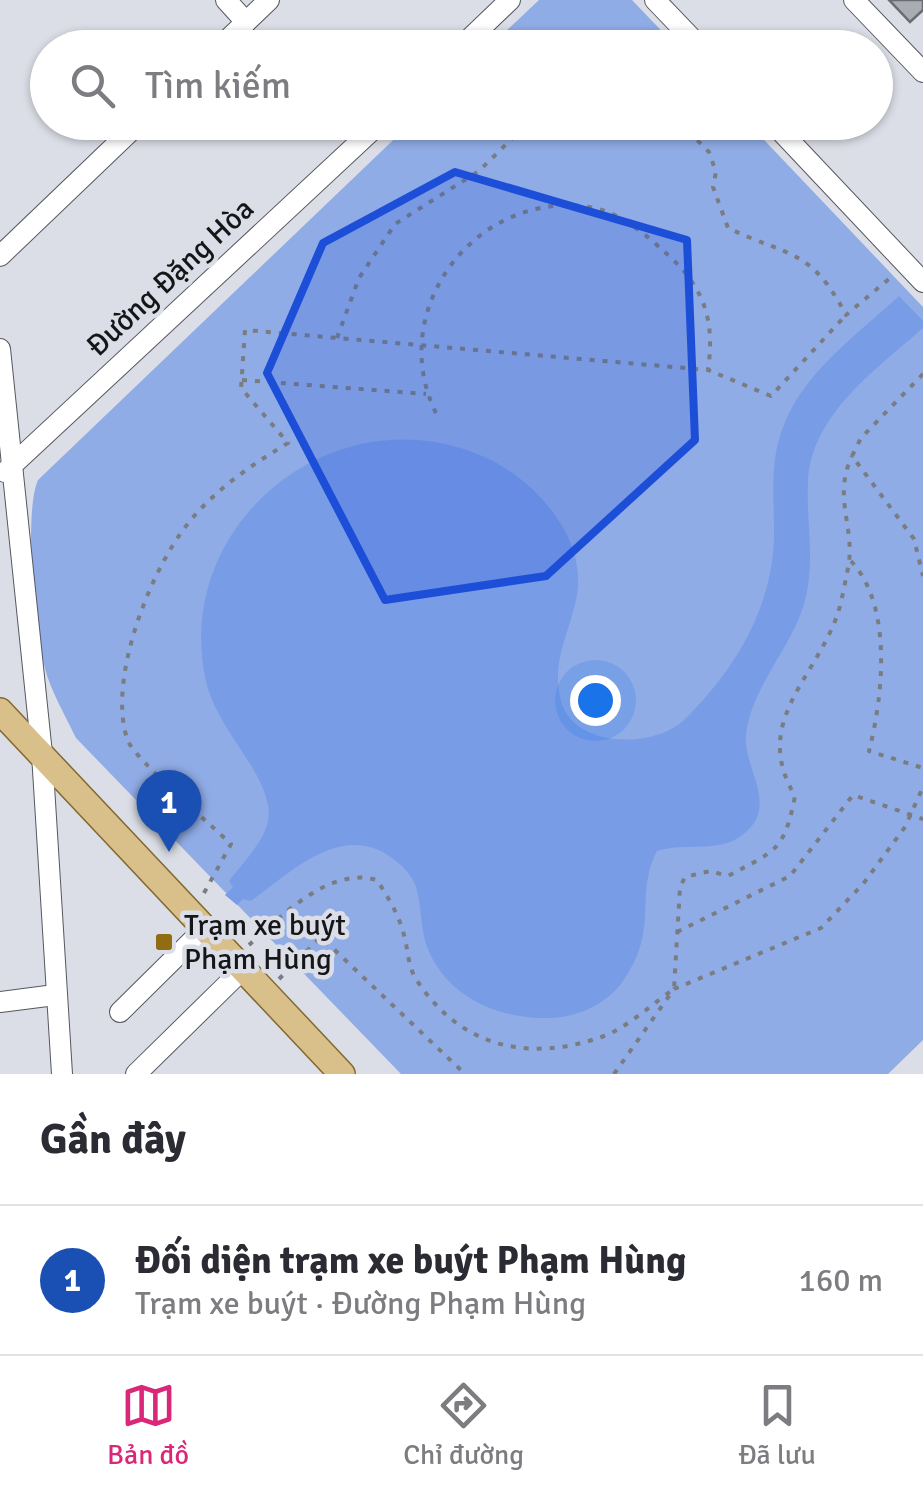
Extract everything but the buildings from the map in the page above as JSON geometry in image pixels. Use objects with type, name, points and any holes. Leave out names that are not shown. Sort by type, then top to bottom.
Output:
[{"type":"main road","points":[[0,711],[197,921],[245,958],[266,993],[342,1074]]},
{"type":"street","points":[[226,0],[246,22]]},
{"type":"street","points":[[238,30],[269,0]]},
{"type":"street","points":[[479,30],[510,0]]},
{"type":"street","points":[[656,0],[684,30]]},
{"type":"street","points":[[854,0],[888,30]]},
{"type":"street","points":[[893,35],[919,58]]},
{"type":"street","points":[[0,256],[121,140]]},
{"type":"street","name":"Đường Đặng Hòa","points":[[3,466],[361,140]]},
{"type":"street","points":[[789,140],[923,282]]},
{"type":"street","points":[[0,349],[3,466],[42,754],[62,1074]]},
{"type":"street","points":[[120,1012],[197,921]]},
{"type":"street","points":[[136,1074],[245,958]]},
{"type":"street","points":[[0,1002],[55,995]]},
{"type":"path","points":[[337,338],[359,278],[395,224],[479,171],[511,140]]},
{"type":"path","points":[[697,140],[709,152],[716,172],[713,187],[728,228],[812,265],[828,280],[846,315]]},
{"type":"path","points":[[436,413],[426,394],[423,346],[426,317],[441,272],[480,234],[530,208],[591,206],[640,229],[682,268],[710,314],[708,370]]},
{"type":"path","points":[[197,921],[231,844],[129,743],[124,712],[126,658],[144,607],[194,515],[243,471],[288,443],[241,388],[245,330],[708,370],[770,396],[846,315],[906,264]]},
{"type":"path","points":[[614,1074],[674,989],[685,877],[710,872],[728,876],[765,856],[788,836],[795,796],[783,776],[778,742],[785,714],[838,614],[849,559],[841,493],[861,438],[923,374]]},
{"type":"path","points":[[242,380],[426,394]]},
{"type":"path","points":[[852,456],[914,540],[923,576]]},
{"type":"path","points":[[849,559],[860,571],[882,636],[879,711],[869,751],[923,768]]},
{"type":"path","points":[[245,958],[285,912],[333,884],[360,875],[377,880],[404,932],[413,976],[443,1013],[487,1042],[543,1052],[607,1035],[674,989],[821,928],[863,884],[910,815],[923,787]]},
{"type":"path","points":[[678,932],[790,876],[853,796],[923,820]]},
{"type":"path","points":[[266,993],[321,937],[466,1074]]},
{"type":"highlighted area","points":[[455,172],[687,240],[695,440],[546,576],[385,600],[267,373],[323,243]]},
{"type":"shaded area","points":[[539,0],[632,0],[661,30],[507,30]]},
{"type":"shaded area","points":[[393,140],[764,140],[923,307],[923,1040],[888,1074],[401,1074],[76,738],[49,681],[39,639],[31,549],[38,480]]},
{"type":"shaded area","points":[[899,296],[923,321],[923,328],[849,395],[821,435],[812,458],[808,482],[808,589],[798,621],[755,701],[746,735],[759,796],[756,818],[749,829],[729,842],[657,851],[647,883],[641,945],[623,981],[609,996],[581,1012],[551,1018],[513,1015],[477,1002],[448,980],[436,965],[427,947],[418,894],[409,874],[392,858],[373,848],[354,845],[318,855],[251,901],[243,899],[237,905],[225,895],[233,887],[229,881],[263,836],[269,816],[256,774],[210,695],[205,677],[202,620],[215,568],[241,522],[277,484],[322,457],[373,442],[427,441],[482,456],[502,466],[521,479],[554,513],[575,555],[576,600],[558,674],[561,701],[569,716],[581,728],[597,735],[616,739],[654,736],[684,720],[703,700],[736,657],[760,609],[773,557],[777,448],[795,402],[821,368]]},
{"type":"place","name":"Đối diện trạm xe buýt Phạm Hùng","points":[[169,852]]},
{"type":"place","name":"Trạm xe buýt Phạm Hùng","points":[[164,942]]}]
